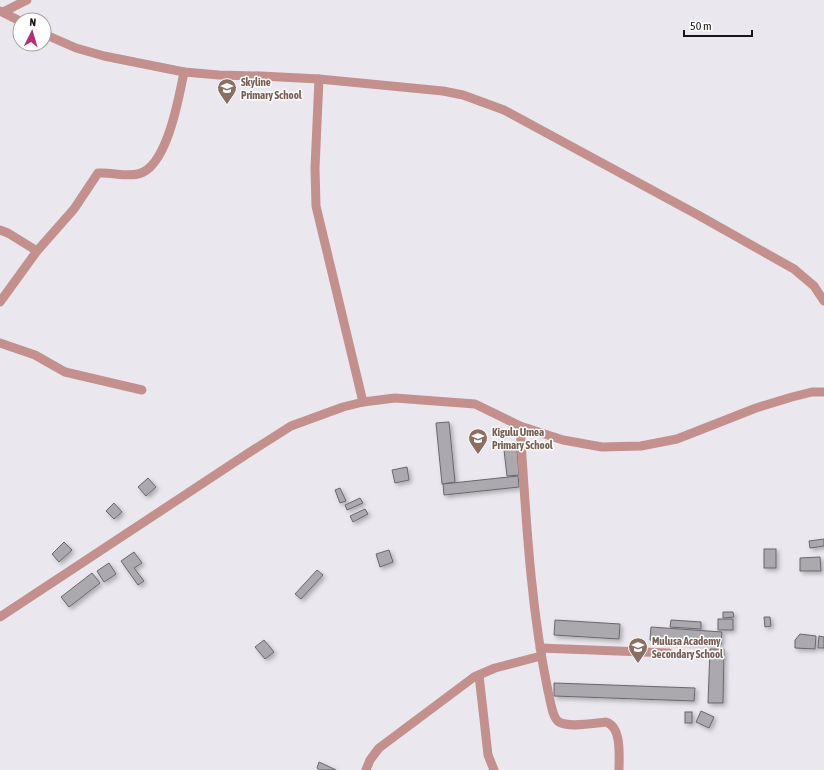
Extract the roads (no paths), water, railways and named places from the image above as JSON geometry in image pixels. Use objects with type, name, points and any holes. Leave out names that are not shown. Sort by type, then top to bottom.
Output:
[{"type":"street","points":[[2,12],[27,0]]},
{"type":"street","points":[[2,12],[12,17]]},
{"type":"street","points":[[52,38],[76,48],[104,56],[184,72],[219,76],[261,76],[319,79],[462,95],[504,110],[794,268],[811,282],[824,301]]},
{"type":"street","points":[[0,302],[37,251],[74,209],[98,174],[106,172],[136,175],[144,172],[152,165],[167,140],[178,101],[184,72]]},
{"type":"street","points":[[319,79],[315,168],[316,206],[363,402]]},
{"type":"street","points":[[0,230],[8,233],[37,251]]},
{"type":"street","points":[[0,343],[35,356],[65,372],[142,390]]},
{"type":"street","points":[[0,617],[291,426],[363,402],[395,398],[475,404],[520,426],[563,440],[602,446],[641,446],[677,439],[756,408],[792,397],[812,392],[824,392]]},
{"type":"street","points":[[520,426],[529,546],[540,652],[555,718],[559,722],[568,725],[606,722],[611,723],[615,728],[617,735],[618,770]]},
{"type":"street","points":[[366,770],[370,760],[379,748],[474,677],[495,668],[540,652],[669,653]]},
{"type":"street","points":[[479,675],[488,755],[494,770]]},
{"type":"place","name":"Skyline Primary School","points":[[227,105]]},
{"type":"place","name":"Kigulu Umea Primary School","points":[[478,455]]},
{"type":"place","name":"Mulusa Academy Secondary School","points":[[638,664]]}]
